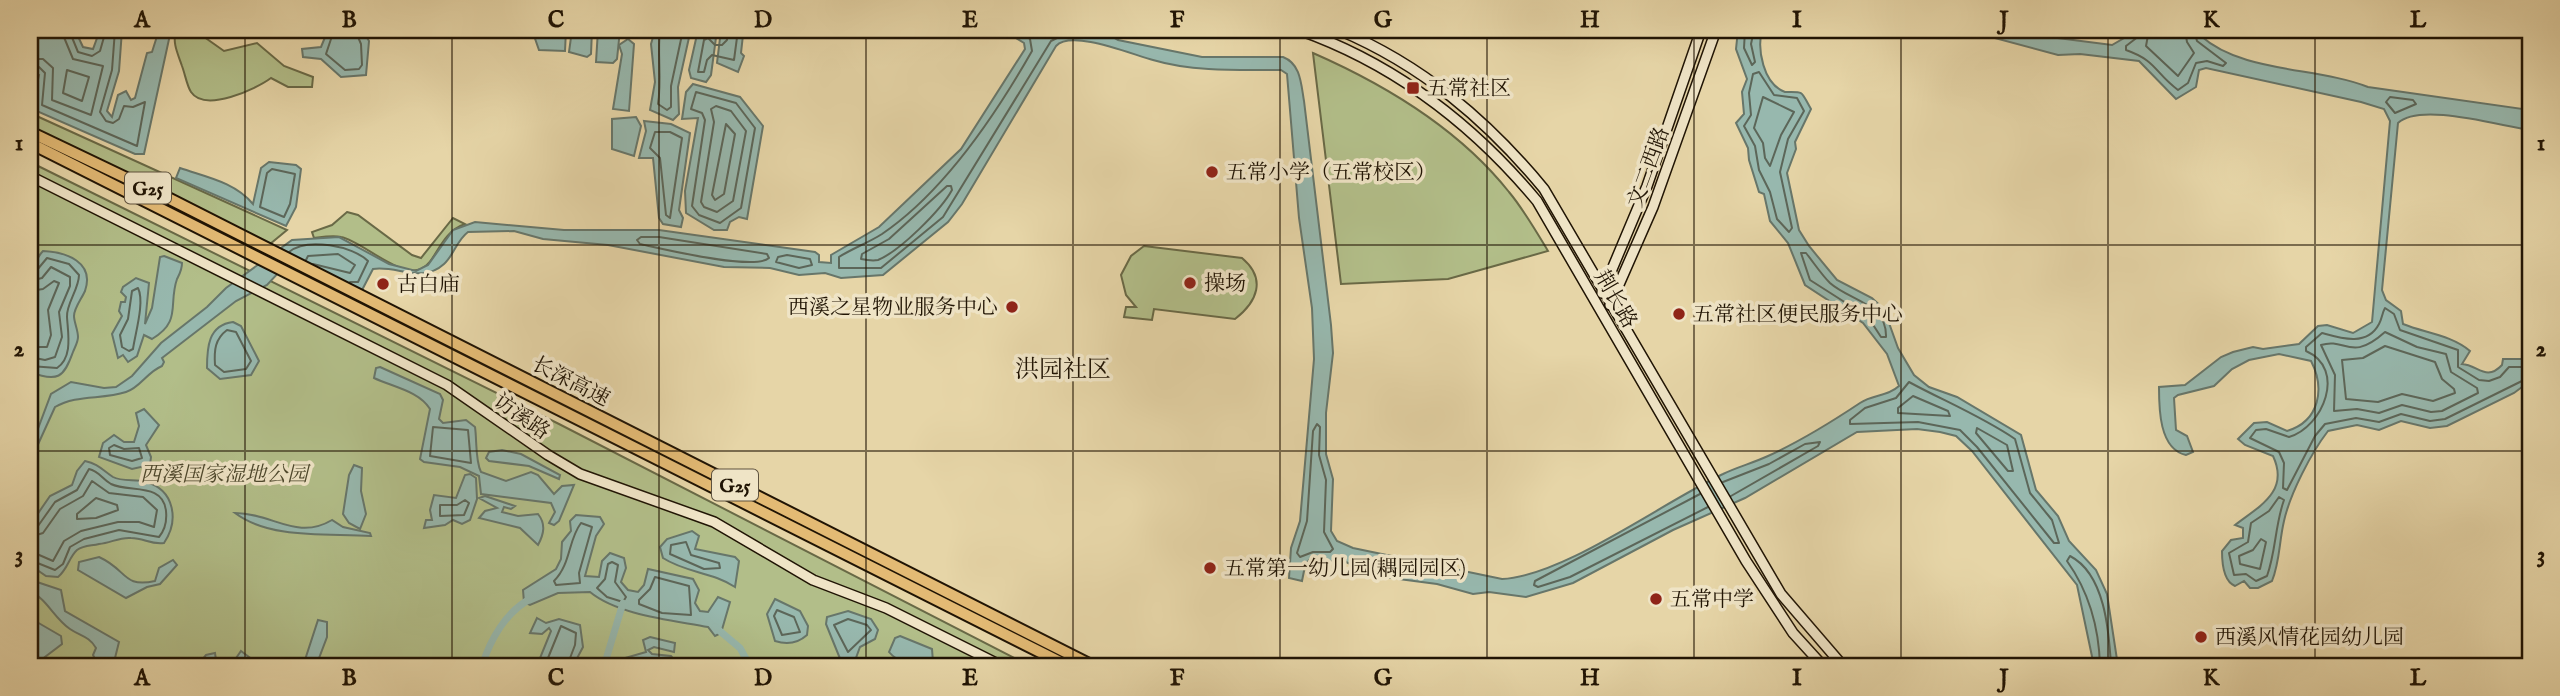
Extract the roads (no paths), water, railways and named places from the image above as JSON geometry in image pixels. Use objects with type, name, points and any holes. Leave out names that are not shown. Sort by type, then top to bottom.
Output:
[{"type":"highway","name":"长深高速","points":[[30,132],[266,248],[1093,666]]},
{"type":"highway","name":"长深高速","points":[[30,143],[1068,666]]},
{"type":"main road","name":"荆长路","points":[[1299,30],[1352,51],[1401,77],[1476,134],[1537,201],[1699,477],[1722,521],[1793,633],[1823,666]]},
{"type":"main road","name":"荆长路","points":[[1339,30],[1416,70],[1504,141],[1559,210],[1733,515],[1782,594],[1843,666]]},
{"type":"main road","name":"文二西路","points":[[1605,291],[1647,186],[1701,30]]},
{"type":"main road","name":"文二西路","points":[[1612,303],[1653,207],[1716,30]]},
{"type":"main road","name":"访溪路","points":[[30,176],[447,384],[548,455],[580,474],[714,522],[813,580],[886,608],[1002,666]]},
{"type":"main road","points":[[1595,298],[1605,291]]},
{"type":"main road","points":[[1602,310],[1612,303]]},
{"type":"water","points":[[30,30],[49,33],[50,30],[75,30],[83,47],[93,49],[100,30],[122,30],[119,71],[107,111],[112,117],[118,95],[126,91],[131,100],[135,98],[147,53],[152,52],[159,30],[171,30],[144,154],[135,154],[32,109],[39,75],[35,74],[30,90]]},
{"type":"water","points":[[328,30],[362,30],[369,41],[366,75],[341,77],[321,59],[303,57],[302,49],[321,47]]},
{"type":"water","points":[[532,30],[566,30],[565,51],[539,50]]},
{"type":"water","points":[[572,30],[592,30],[591,54],[587,57],[569,52]]},
{"type":"water","points":[[598,30],[620,30],[617,59],[613,63],[596,62]]},
{"type":"water","points":[[655,30],[689,30],[690,33],[678,87],[679,114],[673,120],[650,110],[655,82],[651,44]]},
{"type":"water","points":[[698,30],[717,30],[711,75],[706,82],[691,78],[689,70]]},
{"type":"water","points":[[721,30],[746,30],[741,53],[744,56],[738,72],[717,63]]},
{"type":"water","points":[[1003,30],[1101,30],[1118,40],[1202,57],[1283,57],[1293,64],[1299,75],[1304,101],[1331,325],[1333,353],[1326,413],[1326,454],[1333,479],[1331,531],[1337,541],[1353,548],[1502,579],[1527,575],[1583,552],[1699,486],[1780,450],[1865,400],[1890,392],[1899,386],[1887,354],[1863,323],[1805,285],[1788,243],[1770,221],[1764,194],[1759,192],[1748,148],[1736,123],[1744,114],[1742,92],[1747,79],[1736,49],[1738,30],[1762,30],[1761,56],[1771,82],[1785,92],[1801,93],[1811,109],[1795,142],[1796,149],[1787,173],[1799,230],[1837,280],[1872,298],[1884,309],[1898,348],[1914,375],[1929,387],[1957,397],[2021,435],[2036,490],[2058,516],[2069,541],[2096,570],[2107,594],[2118,666],[2094,666],[2077,585],[1972,451],[1956,436],[1917,429],[1857,432],[1745,498],[1673,530],[1573,583],[1526,597],[1489,592],[1473,594],[1437,584],[1376,576],[1346,562],[1309,560],[1302,581],[1289,578],[1291,548],[1300,521],[1314,359],[1312,308],[1299,218],[1287,74],[1281,70],[1184,67],[1075,40],[1056,46],[962,204],[948,222],[883,275],[841,278],[825,273],[799,275],[770,268],[724,267],[608,245],[543,239],[514,231],[468,232],[444,264],[427,273],[373,269],[361,292],[280,271],[267,285],[236,301],[162,358],[162,366],[131,390],[72,400],[55,407],[30,462],[30,450],[51,394],[71,382],[104,388],[116,387],[132,376],[161,343],[207,307],[226,288],[292,240],[339,237],[389,264],[416,271],[428,265],[453,230],[475,222],[564,230],[659,230],[815,252],[819,255],[819,262],[831,263],[831,255],[879,227],[961,149],[1025,49],[1024,43]]},
{"type":"water","points":[[1965,30],[2027,30],[2042,36],[2112,45],[2133,33],[2146,30],[2200,30],[2201,36],[2218,48],[2259,63],[2368,87],[2530,110],[2530,130],[2442,115],[2409,117],[2398,123],[2382,290],[2386,300],[2401,311],[2403,324],[2446,338],[2470,351],[2462,364],[2491,372],[2502,365],[2503,359],[2530,359],[2530,381],[2514,393],[2447,426],[2430,428],[2401,421],[2379,430],[2357,425],[2328,431],[2308,462],[2291,499],[2272,581],[2258,588],[2250,588],[2244,581],[2235,586],[2231,584],[2224,571],[2222,551],[2231,540],[2243,538],[2243,528],[2235,525],[2262,505],[2275,489],[2277,479],[2273,456],[2245,445],[2238,439],[2254,423],[2267,422],[2287,431],[2307,420],[2317,402],[2318,382],[2315,371],[2311,361],[2279,354],[2249,360],[2232,369],[2214,386],[2178,395],[2174,398],[2176,430],[2187,436],[2193,452],[2186,455],[2170,445],[2162,427],[2159,387],[2185,385],[2221,357],[2233,352],[2253,347],[2263,349],[2299,344],[2318,326],[2327,325],[2353,333],[2372,322],[2390,121],[2384,109],[2361,102],[2206,68],[2199,70],[2196,87],[2176,99],[2139,61],[2080,54],[2058,55]]},
{"type":"water","points":[[628,39],[634,44],[629,111],[613,109],[622,54],[619,45]]},
{"type":"water","points":[[693,84],[740,97],[763,126],[747,219],[739,217],[730,222],[727,230],[714,230],[686,213],[685,191],[698,118],[682,119],[686,92]]},
{"type":"water","points":[[636,117],[641,126],[634,156],[612,149],[612,119]]},
{"type":"water","points":[[644,121],[671,124],[690,133],[679,210],[683,218],[681,227],[663,224],[659,218],[653,158],[639,158],[646,131]]},
{"type":"water","points":[[269,162],[296,165],[301,169],[296,207],[286,226],[176,178],[180,168],[210,178],[238,190],[253,204],[261,168]]},
{"type":"water","points":[[43,251],[76,260],[86,273],[87,281],[74,313],[77,343],[63,372],[54,377],[30,372],[29,291],[36,261]]},
{"type":"water","points":[[160,257],[182,263],[171,319],[152,339],[144,335],[137,356],[128,362],[123,355],[118,358],[112,334],[122,316],[119,311],[121,302],[125,302],[126,297],[121,292],[123,287],[136,278],[149,283],[145,324],[152,308]]},
{"type":"water","points":[[233,322],[241,326],[259,361],[251,375],[220,379],[207,368],[209,345],[218,328]]},
{"type":"water","points":[[380,367],[440,394],[443,400],[439,419],[443,423],[466,420],[475,427],[481,472],[506,481],[531,472],[538,475],[554,494],[562,486],[574,485],[559,521],[554,525],[549,523],[555,512],[551,503],[481,494],[479,476],[460,467],[424,462],[420,459],[430,409],[412,394],[374,378],[376,368]]},
{"type":"water","points":[[144,409],[159,425],[146,445],[151,457],[150,465],[132,469],[99,457],[103,443],[114,435],[124,442],[134,442],[139,426],[136,413]]},
{"type":"water","points":[[502,450],[521,454],[560,475],[559,479],[529,466],[489,461],[486,458],[489,452]]},
{"type":"water","points":[[85,461],[117,479],[146,482],[163,492],[172,507],[169,534],[164,543],[127,538],[82,547],[74,553],[58,577],[46,576],[30,565],[30,525],[50,496],[72,485],[77,471]]},
{"type":"water","points":[[354,465],[362,468],[361,491],[366,514],[360,529],[349,523],[343,514],[349,475]]},
{"type":"water","points":[[470,474],[476,478],[477,499],[470,520],[462,524],[453,520],[445,525],[424,528],[426,520],[432,520],[430,510],[434,495],[456,498],[465,475]]},
{"type":"water","points":[[485,496],[515,506],[511,509],[504,507],[502,512],[518,516],[538,514],[543,529],[538,545],[520,528],[479,518],[485,511],[497,508],[479,498]]},
{"type":"water","points":[[235,513],[307,528],[332,520],[343,527],[370,533],[371,536],[283,531],[249,522]]},
{"type":"water","points":[[576,515],[600,517],[604,524],[596,536],[585,576],[599,577],[602,561],[610,553],[624,558],[626,568],[621,582],[628,590],[638,592],[644,585],[648,569],[693,579],[699,590],[695,603],[700,611],[708,612],[718,597],[730,602],[721,633],[715,636],[708,627],[630,611],[590,592],[558,593],[530,605],[524,602],[523,590],[556,569],[561,559],[562,542],[571,531],[570,521]]},
{"type":"water","points":[[692,531],[699,536],[695,549],[735,557],[739,561],[735,587],[663,558],[660,547],[667,539]]},
{"type":"water","points":[[99,557],[130,580],[144,583],[155,581],[159,568],[173,560],[177,565],[160,584],[147,587],[126,598],[78,570],[79,562]]},
{"type":"water","points":[[37,582],[61,590],[65,611],[119,642],[115,658],[95,659],[93,655],[96,648],[90,641],[64,625],[36,594],[30,591],[30,586]]},
{"type":"water","points":[[775,599],[800,611],[808,626],[807,635],[792,643],[775,641],[767,614]]},
{"type":"water","points":[[848,611],[871,619],[878,630],[875,639],[860,647],[853,666],[843,666],[826,624],[827,617]]},
{"type":"water","points":[[30,618],[61,636],[62,644],[45,657],[52,666],[30,666],[35,648],[30,641]]},
{"type":"water","points":[[537,618],[546,623],[559,619],[580,625],[583,647],[573,666],[542,666],[540,658],[551,631],[549,628],[542,634],[530,633]]},
{"type":"water","points":[[318,620],[327,622],[327,637],[316,666],[303,666]]},
{"type":"water","points":[[900,636],[932,649],[933,662],[922,666],[903,662],[893,656],[889,652],[895,638]]},
{"type":"water","points":[[650,637],[675,643],[674,652],[654,647],[648,650],[652,654],[671,656],[679,666],[624,666],[625,658],[646,652],[643,640]]},
{"type":"water","points":[[241,651],[261,666],[197,666],[206,655],[215,653],[216,660],[224,664],[234,661]]},
{"type":"waterway","points":[[482,666],[500,627],[514,610],[532,598]]},
{"type":"waterway","points":[[604,666],[623,603]]},
{"type":"waterway","points":[[715,627],[740,648],[750,666]]},
{"type":"waterway","points":[[899,666],[901,659]]},
{"type":"place","name":"五常社区","points":[[1413,88]]},
{"type":"place","name":"五常小学（五常校区）","points":[[1212,172]]},
{"type":"place","name":"操场","points":[[1190,283]]},
{"type":"place","name":"古白庙","points":[[383,284]]},
{"type":"place","name":"西溪之星物业服务中心","points":[[1012,307]]},
{"type":"place","name":"五常社区便民服务中心","points":[[1679,314]]},
{"type":"place","name":"五常第一幼儿园(耦园园区)","points":[[1210,568]]},
{"type":"place","name":"五常中学","points":[[1656,599]]},
{"type":"place","name":"西溪风情花园幼儿园","points":[[2201,637]]},
{"type":"district","name":"洪园社区","points":[[1063,369]]},
{"type":"park label","name":"西溪国家湿地公园","points":[[224,474]]}]
